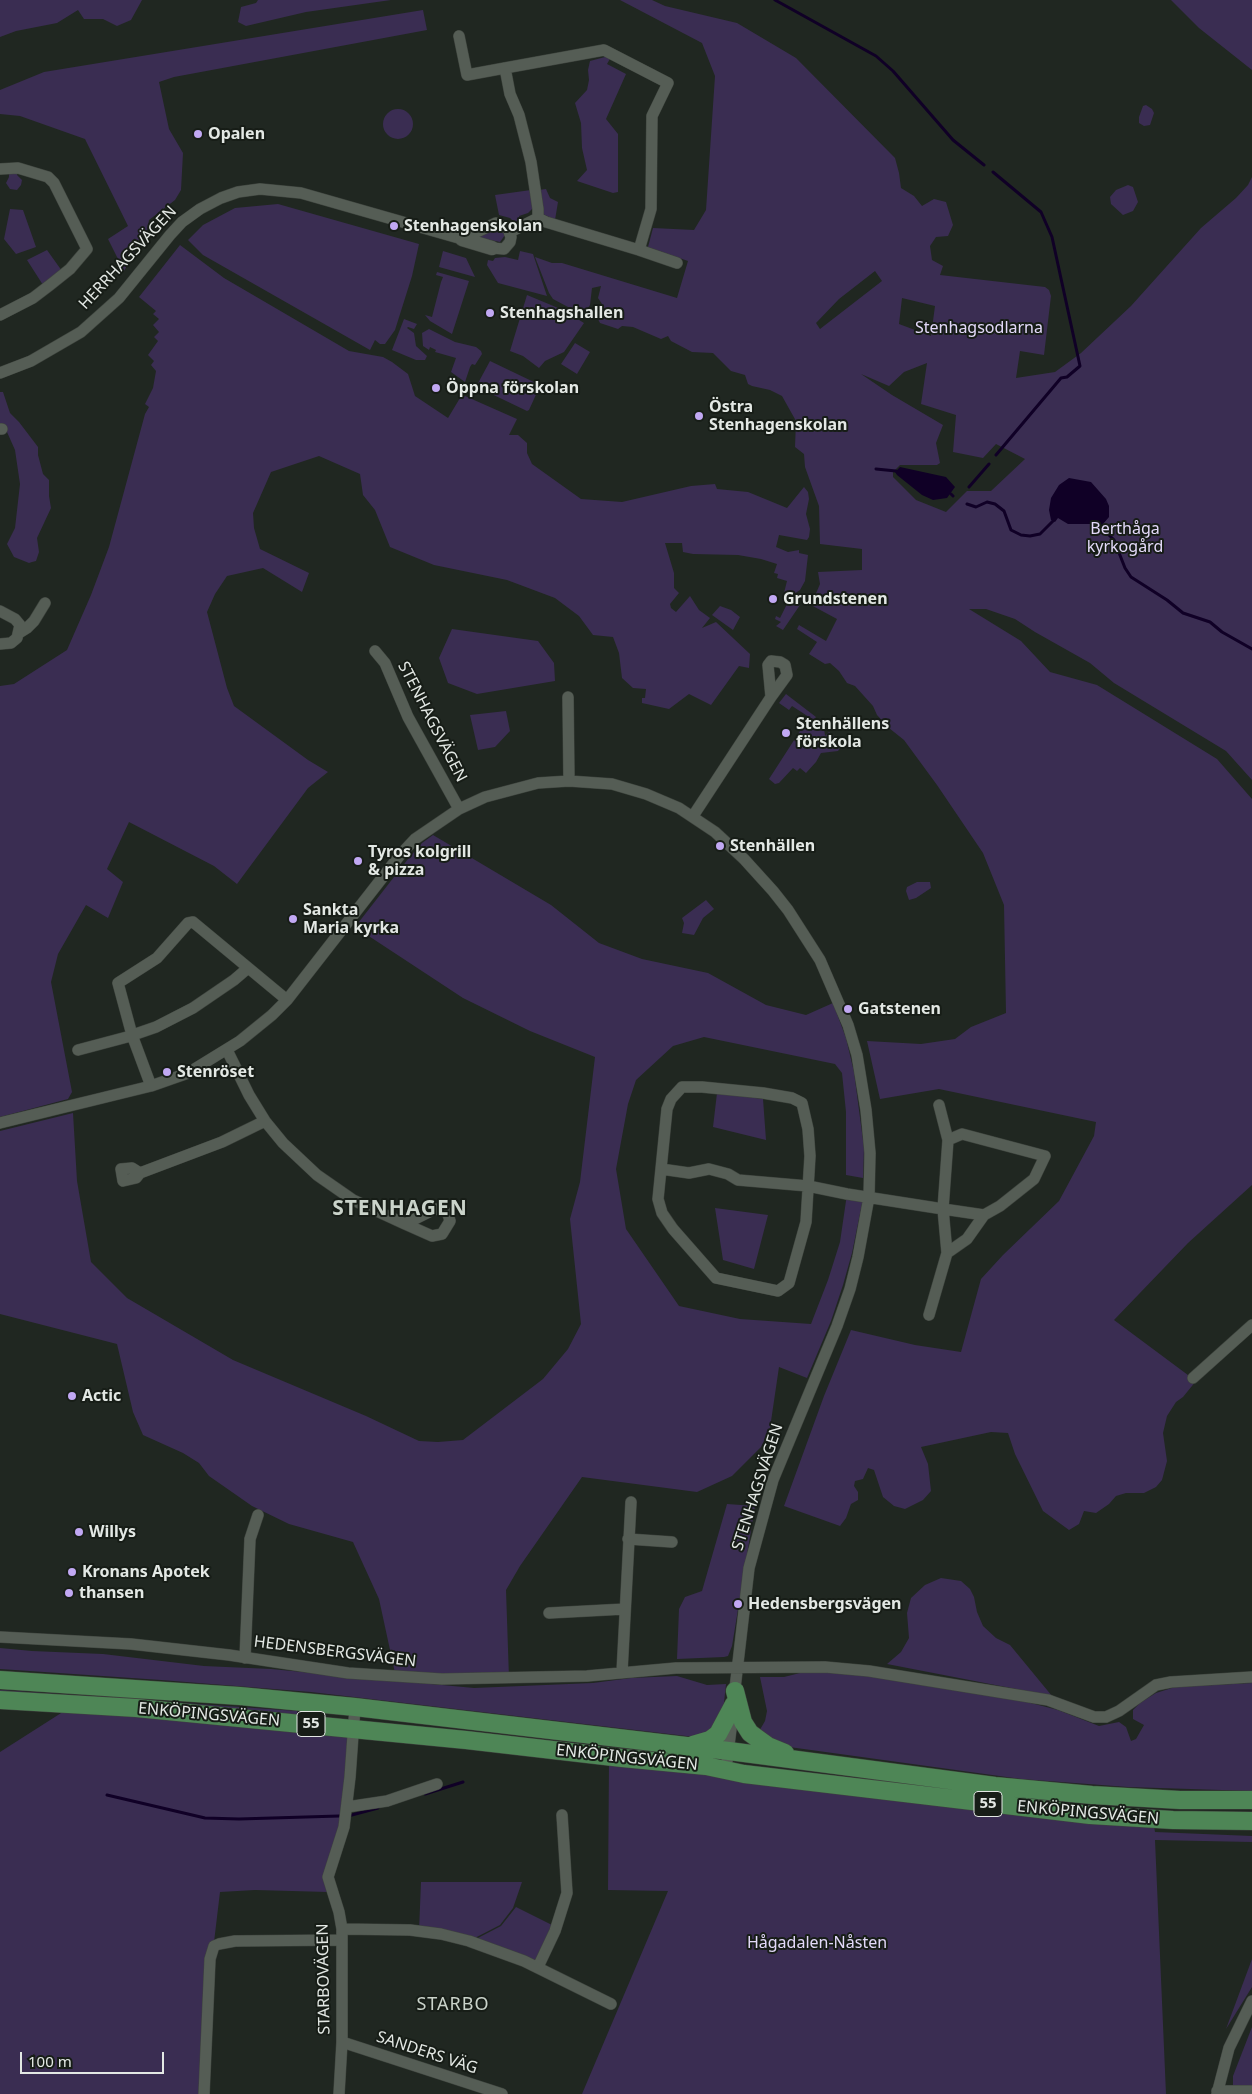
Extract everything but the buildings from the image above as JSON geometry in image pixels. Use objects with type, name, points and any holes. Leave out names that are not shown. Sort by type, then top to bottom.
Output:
[{"type":"main road","name":"ENKÖPINGSVÄGEN","points":[[0,1680],[240,1696],[355,1707],[802,1760],[995,1786],[1092,1795],[1180,1800],[1252,1800]]},
{"type":"main road","points":[[688,1746],[710,1740],[718,1734],[734,1697]]},
{"type":"main road","points":[[734,1697],[743,1722],[750,1733],[768,1746],[802,1760]]},
{"type":"main road","name":"ENKÖPINGSVÄGEN","points":[[0,1700],[136,1708],[353,1728],[726,1769],[754,1775],[1090,1815],[1172,1820],[1252,1821]]},
{"type":"street","points":[[459,36],[467,75],[604,50],[673,85],[652,116],[650,209],[639,250]]},
{"type":"street","points":[[505,68],[510,94],[531,162],[538,218],[677,262]]},
{"type":"street","points":[[0,168],[18,168],[48,177],[54,183],[87,249],[70,269],[39,294],[0,315]]},
{"type":"street","name":"HERRHAGSVÄGEN","points":[[0,373],[32,361],[81,332],[119,298],[182,222],[200,209],[238,192],[260,189],[301,193],[492,248],[504,249],[508,246],[511,237],[510,232],[538,218]]},
{"type":"street","points":[[462,238],[496,223],[504,226],[510,232]]},
{"type":"street","points":[[19,632],[27,628],[46,603]]},
{"type":"street","points":[[0,611],[16,619],[20,625],[17,638],[10,643],[0,644]]},
{"type":"street","name":"STENHAGSVÄGEN","points":[[375,651],[384,663],[408,716],[458,809]]},
{"type":"street","points":[[693,816],[771,697]]},
{"type":"street","points":[[568,698],[568,781]]},
{"type":"street","name":"STENHAGSVÄGEN","points":[[0,1123],[151,1086],[188,1073],[227,1050],[272,1015],[286,1000],[400,855],[415,839],[458,809],[485,797],[538,783],[568,781],[593,782],[630,789],[679,808],[693,816],[728,843],[771,888],[788,910],[820,960],[848,1025],[856,1055],[866,1110],[870,1153],[869,1197],[850,1289],[837,1326],[783,1454],[760,1523],[749,1568],[726,1769]]},
{"type":"street","points":[[151,1086],[132,1035],[118,983],[157,958],[188,923],[193,922],[286,1000]]},
{"type":"street","points":[[78,1050],[156,1027],[193,1008],[248,968]]},
{"type":"street","points":[[227,1050],[249,1095],[265,1121],[283,1143],[316,1175],[353,1200],[405,1224]]},
{"type":"street","points":[[682,1087],[702,1087],[763,1093],[792,1098],[802,1103],[808,1129],[810,1156],[808,1186],[806,1222],[789,1283],[778,1291],[716,1278],[673,1229],[662,1213],[658,1199],[667,1109],[675,1093],[682,1087]]},
{"type":"street","points":[[929,1315],[947,1253],[943,1209],[948,1140],[939,1105]]},
{"type":"street","points":[[140,1173],[222,1142],[265,1121]]},
{"type":"street","points":[[947,1253],[967,1240],[984,1214],[1000,1206],[1034,1179],[1044,1156],[962,1134],[948,1140]]},
{"type":"street","points":[[661,1169],[689,1174],[709,1169],[728,1174],[738,1180],[808,1186],[943,1209],[984,1214]]},
{"type":"street","points":[[1193,1378],[1252,1325]]},
{"type":"street","points":[[622,1672],[630,1502]]},
{"type":"street","points":[[245,1658],[250,1539],[258,1515]]},
{"type":"street","points":[[628,1540],[672,1542]]},
{"type":"street","points":[[548,1613],[625,1609]]},
{"type":"street","name":"HEDENSBERGSVÄGEN","points":[[0,1637],[131,1644],[228,1655],[348,1673],[442,1680],[587,1676],[676,1668],[825,1667],[869,1671],[1048,1700],[1094,1717],[1106,1716],[1119,1711],[1156,1685],[1171,1682],[1252,1678]]},
{"type":"street","name":"STARBOVÄGEN","points":[[339,2094],[342,2042],[342,1934],[339,1912],[328,1877],[341,1842],[347,1807],[355,1707]]},
{"type":"street","points":[[347,1807],[387,1801],[437,1784]]},
{"type":"street","points":[[538,1967],[555,1931],[566,1893],[562,1815]]},
{"type":"street","points":[[204,2094],[210,1959],[214,1946],[219,1944],[410,1930],[441,1934],[504,1952],[611,2004]]},
{"type":"street","points":[[1252,2000],[1229,2048],[1217,2093],[1252,2091]]},
{"type":"street","name":"SANDERS VÄG","points":[[342,2042],[502,2094]]},
{"type":"green space","points":[[0,0],[142,0],[131,20],[117,26],[103,19],[84,19],[78,10],[57,23],[16,31],[0,37]]},
{"type":"green space","points":[[258,0],[391,0],[306,12],[246,26],[238,22],[241,7],[256,3]]},
{"type":"green space","points":[[620,0],[652,0],[665,6],[737,23],[796,58],[895,158],[901,188],[914,196],[922,206],[934,199],[946,202],[953,225],[948,236],[936,237],[930,246],[932,260],[943,266],[940,275],[1045,287],[1049,290],[1051,296],[1044,355],[1020,351],[1016,378],[1055,372],[1081,353],[1131,306],[1201,228],[1236,198],[1248,185],[1252,177],[1252,780],[1226,751],[1114,683],[1090,663],[1015,619],[986,609],[969,609],[1021,641],[1050,672],[1097,685],[1217,759],[1252,799],[1252,1185],[1188,1243],[1114,1320],[1196,1381],[1183,1397],[1176,1402],[1167,1416],[1163,1433],[1167,1461],[1162,1480],[1156,1487],[1144,1493],[1126,1493],[1116,1496],[1109,1504],[1096,1513],[1084,1511],[1079,1524],[1069,1530],[1043,1511],[1015,1454],[1008,1433],[991,1432],[921,1447],[928,1464],[931,1491],[923,1500],[905,1509],[894,1506],[883,1497],[874,1470],[868,1468],[863,1479],[855,1481],[854,1486],[858,1492],[858,1500],[851,1504],[846,1518],[840,1526],[784,1506],[824,1396],[851,1330],[915,1345],[961,1352],[981,1279],[1059,1201],[1094,1136],[1096,1122],[939,1089],[880,1099],[867,1041],[921,1044],[955,1039],[971,1027],[1006,1013],[1004,905],[983,853],[904,740],[889,728],[877,715],[873,706],[855,686],[847,683],[839,671],[830,663],[825,664],[809,654],[817,642],[797,629],[799,625],[826,641],[837,619],[811,605],[820,584],[818,572],[862,570],[862,549],[820,544],[819,506],[805,467],[804,454],[795,447],[796,421],[782,396],[770,390],[748,384],[745,375],[731,371],[713,353],[692,352],[671,341],[668,336],[661,339],[633,327],[622,326],[618,329],[600,323],[597,317],[602,304],[598,298],[601,286],[592,288],[590,305],[583,315],[553,299],[535,257],[552,263],[562,263],[677,298],[688,261],[648,247],[653,228],[694,230],[706,210],[715,76],[702,43]],"holes":[[[875,271],[882,281],[820,329],[816,323],[839,299]],[[902,298],[935,306],[931,336],[899,324]],[[927,363],[921,404],[956,415],[953,452],[983,458],[996,444],[1025,459],[991,491],[967,491],[946,512],[916,500],[893,477],[893,472],[900,465],[937,465],[940,463],[936,443],[943,425],[861,374],[889,386],[904,372]]]},
{"type":"green space","points":[[1171,0],[1252,0],[1252,70],[1199,28]]},
{"type":"green space","points":[[423,10],[427,30],[174,77],[159,82],[169,129],[183,153],[181,190],[175,200],[149,220],[146,238],[138,246],[124,271],[108,239],[128,226],[85,139],[20,116],[0,114],[0,90],[44,72]]},
{"type":"green space","points":[[611,57],[607,64],[626,74],[606,119],[618,134],[618,192],[613,193],[577,181],[587,170],[582,148],[581,123],[575,103],[587,90],[590,61]]},
{"type":"green space","points":[[1146,105],[1154,113],[1150,125],[1144,126],[1139,123],[1139,117],[1143,106]]},
{"type":"green space","points":[[398,109],[409,113],[413,124],[409,135],[398,139],[387,135],[383,124],[387,113]]},
{"type":"green space","points":[[9,172],[17,172],[17,175],[22,180],[17,190],[10,189],[6,183]]},
{"type":"green space","points":[[1128,185],[1133,187],[1138,202],[1133,211],[1123,215],[1111,204],[1110,197],[1116,190]]},
{"type":"green space","points":[[546,189],[550,198],[558,202],[555,220],[543,214],[539,190]]},
{"type":"green space","points":[[531,190],[533,208],[528,213],[519,216],[520,222],[516,224],[510,218],[499,215],[495,195]]},
{"type":"green space","points":[[278,204],[419,244],[412,276],[395,330],[385,344],[380,344],[375,340],[370,350],[203,255],[188,240],[203,225],[235,208]]},
{"type":"green space","points":[[10,209],[23,210],[36,247],[16,254],[4,239]]},
{"type":"green space","points":[[499,228],[505,235],[500,242],[476,237]]},
{"type":"green space","points":[[180,245],[224,278],[349,351],[383,357],[392,362],[408,374],[415,396],[448,418],[460,398],[465,396],[517,419],[509,435],[518,435],[527,443],[527,453],[532,464],[581,499],[622,502],[691,486],[715,484],[717,489],[748,492],[787,508],[804,487],[808,492],[809,499],[806,514],[810,529],[809,537],[807,540],[779,535],[776,547],[788,552],[799,550],[799,553],[808,555],[805,581],[800,590],[794,594],[794,599],[798,600],[800,605],[783,630],[776,626],[781,622],[775,619],[776,616],[780,618],[787,604],[782,601],[787,581],[777,578],[778,574],[774,573],[777,564],[738,555],[693,554],[683,552],[682,543],[665,543],[674,573],[674,588],[679,593],[670,604],[671,608],[676,612],[690,596],[699,610],[710,618],[702,628],[716,622],[750,654],[749,668],[739,666],[711,705],[689,694],[669,709],[642,703],[642,698],[645,698],[646,689],[633,688],[622,678],[619,653],[613,637],[593,635],[579,616],[555,598],[507,580],[434,565],[390,547],[375,510],[363,495],[360,474],[319,456],[271,472],[253,513],[254,528],[260,549],[309,573],[302,592],[263,568],[227,576],[215,594],[207,612],[227,688],[234,706],[308,760],[328,772],[308,788],[237,884],[214,866],[129,822],[107,869],[123,882],[108,918],[86,905],[58,954],[51,982],[72,1092],[68,1099],[0,1117],[0,686],[14,684],[67,650],[91,595],[109,547],[145,414],[149,407],[145,404],[153,388],[156,371],[151,365],[154,361],[148,355],[158,341],[154,337],[159,332],[153,325],[159,319],[153,314],[156,311],[139,297]]},
{"type":"green space","points":[[47,250],[62,271],[43,285],[27,260]]},
{"type":"green space","points":[[443,251],[466,258],[475,277],[439,267]]},
{"type":"green space","points":[[520,251],[533,254],[547,296],[498,283],[487,265],[488,260],[493,261],[495,258],[505,257],[518,260]]},
{"type":"green space","points":[[437,272],[469,281],[452,334],[430,321],[425,315],[432,317],[443,277],[436,275]]},
{"type":"green space","points":[[527,295],[563,310],[584,323],[564,352],[545,361],[539,368],[523,356],[510,351]]},
{"type":"green space","points":[[404,319],[417,324],[414,329],[407,328],[414,333],[416,346],[427,356],[425,360],[416,360],[392,350]]},
{"type":"green space","points":[[429,329],[455,342],[476,347],[481,351],[482,354],[475,365],[472,364],[470,367],[465,382],[451,372],[456,358],[435,352],[436,350],[430,347],[429,350],[423,346],[422,333]]},
{"type":"green space","points":[[575,343],[590,352],[577,374],[561,364]]},
{"type":"green space","points":[[490,361],[538,384],[539,388],[529,410],[527,411],[477,387]]},
{"type":"green space","points":[[0,392],[3,392],[10,413],[38,447],[43,474],[49,480],[51,508],[37,538],[39,552],[36,561],[29,563],[14,557],[7,544],[15,528],[20,484],[15,450],[7,432],[0,423]]},
{"type":"green space","points":[[720,606],[731,610],[740,617],[733,630],[712,615]]},
{"type":"green space","points":[[452,629],[538,641],[554,663],[555,681],[477,694],[448,683],[439,658]]},
{"type":"green space","points":[[786,694],[816,717],[813,721],[821,728],[823,726],[825,736],[829,732],[843,744],[838,751],[821,753],[806,773],[800,768],[797,771],[793,768],[779,783],[775,784],[769,779],[809,717],[792,706],[789,710],[779,703]]},
{"type":"green space","points":[[506,711],[510,731],[495,747],[478,750],[470,715]]},
{"type":"green space","points":[[433,835],[551,905],[599,943],[642,959],[708,973],[766,1005],[806,1015],[833,1003],[846,1038],[854,1072],[864,1148],[863,1178],[846,1175],[846,1112],[842,1073],[835,1064],[704,1037],[673,1046],[636,1080],[628,1104],[616,1169],[626,1229],[679,1306],[740,1319],[811,1324],[840,1242],[847,1194],[863,1199],[852,1253],[831,1321],[807,1378],[779,1367],[770,1428],[761,1447],[732,1476],[697,1492],[582,1477],[520,1566],[506,1590],[509,1678],[395,1673],[379,1599],[353,1542],[289,1524],[252,1506],[209,1476],[199,1463],[183,1453],[143,1435],[133,1412],[117,1344],[0,1314],[0,1131],[73,1113],[77,1181],[91,1262],[127,1298],[233,1360],[366,1416],[419,1441],[463,1440],[543,1379],[568,1349],[581,1324],[570,1219],[580,1182],[595,1057],[530,1031],[463,998],[355,927],[408,859],[422,843]]},
{"type":"green space","points":[[917,882],[930,882],[931,888],[916,898],[909,900],[906,891],[907,887]]},
{"type":"green space","points":[[706,900],[714,909],[703,918],[694,935],[682,933],[684,923],[682,918]]},
{"type":"green space","points":[[717,1093],[763,1099],[766,1140],[713,1127]]},
{"type":"green space","points":[[715,1208],[768,1215],[754,1269],[723,1260]]},
{"type":"green space","points":[[727,1504],[755,1506],[732,1646],[728,1656],[724,1657],[677,1659],[679,1609],[685,1597],[702,1591]]},
{"type":"green space","points":[[941,1578],[961,1581],[970,1589],[983,1626],[996,1638],[1010,1645],[1052,1696],[887,1664],[901,1652],[909,1638],[907,1613],[911,1598],[925,1585]]},
{"type":"green space","points":[[0,1648],[103,1654],[204,1666],[271,1669],[474,1688],[593,1683],[631,1678],[677,1676],[707,1685],[726,1684],[723,1712],[716,1729],[695,1737],[311,1692],[0,1669]]},
{"type":"green space","points":[[821,1671],[867,1675],[1027,1702],[1058,1710],[1099,1726],[1119,1722],[1126,1727],[1131,1741],[1136,1739],[1144,1725],[1133,1719],[1133,1710],[1156,1693],[1175,1687],[1252,1683],[1252,1791],[1128,1787],[1021,1779],[782,1746],[758,1733],[765,1721],[767,1711],[760,1677],[784,1677],[804,1672]]},
{"type":"green space","points":[[0,1690],[297,1711],[298,1714],[296,1717],[0,1695]]},
{"type":"green space","points":[[69,1708],[352,1734],[347,1808],[328,1892],[255,1890],[220,1892],[203,2034],[203,2094],[0,2094],[0,1752]]},
{"type":"green space","name":"Hågadalen-Nåsten","points":[[609,1761],[845,1795],[1008,1814],[1154,1826],[1155,1832],[1252,1836],[1252,1842],[1155,1840],[1166,2094],[582,2094],[668,1891],[608,1890]]},
{"type":"green space","points":[[421,1882],[522,1882],[513,1908],[500,1925],[469,1941],[419,1931]]},
{"type":"green space","points":[[516,1907],[554,1926],[537,1964],[474,1940],[501,1926]]},
{"type":"green space","points":[[1252,1959],[1252,1987],[1226,2029]]},
{"type":"green space","points":[[1252,2027],[1252,2088],[1233,2087],[1233,2076]]},
{"type":"shaded area","points":[[900,467],[946,477],[955,487],[947,498],[933,500],[922,495],[897,475],[895,472]]},
{"type":"shaded area","points":[[1069,478],[1091,482],[1106,499],[1109,506],[1109,517],[1097,531],[1092,524],[1068,524],[1058,518],[1055,522],[1051,520],[1049,510],[1051,498],[1059,485]]},
{"type":"waterway","points":[[775,0],[876,56],[893,71],[953,140],[984,165]]},
{"type":"waterway","points":[[993,172],[1041,212],[1052,237],[1080,366],[1067,377],[1061,378],[996,455]]},
{"type":"waterway","points":[[969,487],[989,464]]},
{"type":"waterway","points":[[876,469],[896,471]]},
{"type":"waterway","points":[[967,504],[976,507],[987,502],[995,504],[1004,511],[1011,530],[1021,535],[1040,534],[1053,521]]},
{"type":"waterway","points":[[1101,527],[1114,540],[1125,568],[1131,577],[1167,600],[1183,613],[1210,622],[1222,632],[1252,649]]},
{"type":"waterway","points":[[425,1794],[463,1782]]},
{"type":"waterway","points":[[107,1795],[205,1818],[239,1819],[339,1816]]},
{"type":"waterway","points":[[348,1816],[378,1808]]},
{"type":"place","name":"Opalen","points":[[198,134]]},
{"type":"place","name":"Stenhagenskolan","points":[[394,226]]},
{"type":"place","name":"Stenhagshallen","points":[[490,313]]},
{"type":"place","name":"Öppna förskolan","points":[[436,388]]},
{"type":"place","name":"Östra Stenhagenskolan","points":[[699,416]]},
{"type":"place","name":"Grundstenen","points":[[773,599]]},
{"type":"place","name":"Stenhällens förskola","points":[[786,733]]},
{"type":"place","name":"Stenhällen","points":[[720,846]]},
{"type":"place","name":"Tyros kolgrill & pizza","points":[[358,861]]},
{"type":"place","name":"Sankta Maria kyrka","points":[[293,919]]},
{"type":"place","name":"Gatstenen","points":[[848,1009]]},
{"type":"place","name":"Stenröset","points":[[167,1072]]},
{"type":"place","name":"Actic","points":[[72,1396]]},
{"type":"place","name":"Willys","points":[[79,1532]]},
{"type":"place","name":"Kronans Apotek","points":[[72,1572]]},
{"type":"place","name":"thansen","points":[[69,1593]]},
{"type":"place","name":"Hedensbergsvägen","points":[[738,1604]]},
{"type":"district","name":"STENHAGEN","points":[[400,1209]]},
{"type":"district","name":"STARBO","points":[[453,2005]]},
{"type":"park label","name":"Stenhagsodlarna","points":[[979,328]]},
{"type":"park label","name":"Berthåga kyrkogård","points":[[1125,538]]}]
